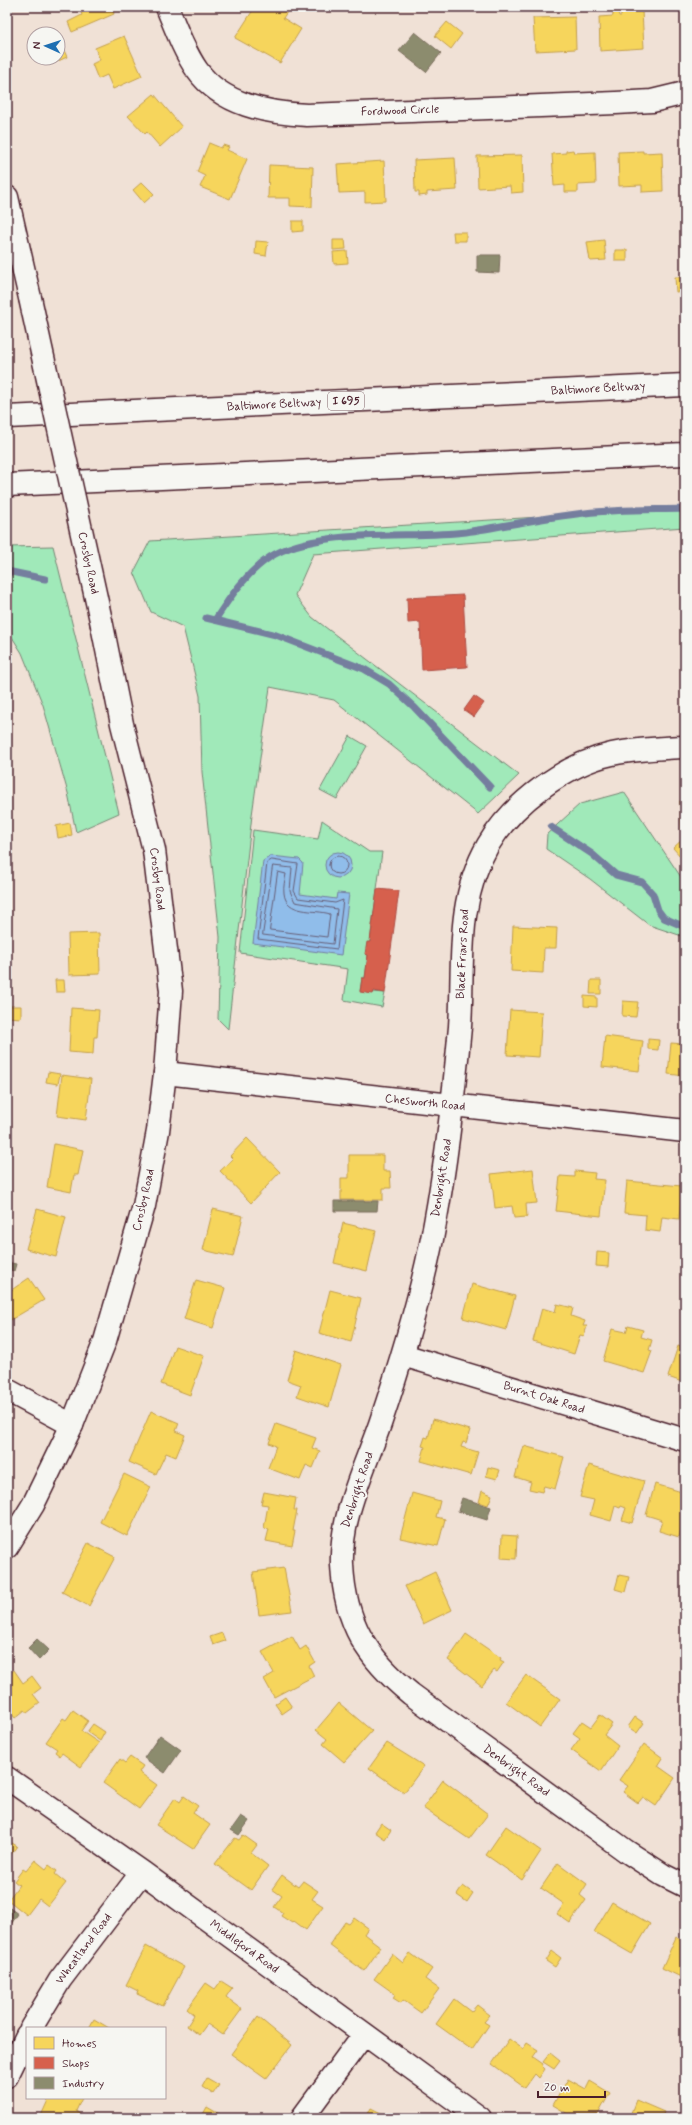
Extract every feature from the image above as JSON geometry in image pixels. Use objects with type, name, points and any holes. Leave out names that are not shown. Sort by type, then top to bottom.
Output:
[{"type":"main road","name":"Fordwood Circle","points":[[167,7],[182,43],[198,71],[221,92],[250,107],[277,113],[307,115],[616,103],[652,100],[685,93]]},
{"type":"main road","name":"Crosby Road","points":[[7,197],[102,625],[122,724],[154,850],[171,991],[165,1073],[158,1131],[144,1206],[105,1341],[72,1425],[33,1504],[7,1547]]},
{"type":"main road","name":"Baltimore Beltway","points":[[7,417],[685,385]]},
{"type":"main road","points":[[7,484],[685,454]]},
{"type":"main road","name":"Black Friars Road","points":[[453,1106],[460,1022],[462,939],[466,900],[475,870],[489,843],[529,798],[558,776],[580,764],[611,754],[647,749],[685,747]]},
{"type":"main road","name":"Chesworth Road","points":[[165,1073],[685,1131]]},
{"type":"main road","name":"Denbright Road","points":[[453,1106],[435,1226],[403,1355],[344,1531],[342,1564],[345,1596],[355,1627],[369,1652],[386,1674],[411,1694],[626,1851],[663,1875],[685,1886]]},
{"type":"main road","name":"Burnt Oak Road","points":[[403,1355],[685,1440]]},
{"type":"main road","points":[[7,1390],[72,1425]]},
{"type":"main road","name":"Middleford Road","points":[[7,1778],[142,1872],[480,2118]]},
{"type":"main road","name":"Wheatland Road","points":[[32,2027],[60,1980],[142,1872]]},
{"type":"main road","points":[[302,2118],[364,2034]]},
{"type":"main road","points":[[7,2076],[26,2037]]},
{"type":"green space","points":[[685,508],[685,527],[313,554],[295,595],[312,617],[519,775],[478,814],[334,700],[270,687],[252,815],[228,1029],[218,1019],[220,937],[202,772],[200,696],[183,627],[151,612],[134,572],[150,541]]},
{"type":"green space","points":[[53,546],[119,813],[76,832],[68,793],[43,705],[22,653],[7,629],[7,547]]},
{"type":"green space","points":[[350,736],[367,746],[337,799],[320,790]]},
{"type":"green space","points":[[624,792],[685,883],[685,937],[649,925],[590,879],[546,849],[547,834],[580,804]]},
{"type":"green space","points":[[322,820],[369,852],[382,852],[365,978],[362,978],[360,991],[385,993],[382,1007],[344,1000],[348,969],[240,953],[253,830],[318,839]]},
{"type":"water","points":[[338,852],[347,856],[351,865],[347,874],[338,878],[329,874],[325,865],[329,856]]},
{"type":"water","points":[[271,856],[299,859],[303,863],[300,894],[336,899],[337,893],[349,894],[341,955],[253,943],[263,861]]},
{"type":"building: Homes","points":[[79,7],[112,7],[114,14],[72,32],[68,22],[82,15]]},
{"type":"building: Homes","points":[[255,7],[287,7],[289,9],[283,18],[301,29],[280,63],[235,38]]},
{"type":"building: Homes","points":[[642,11],[644,48],[600,51],[599,17],[613,16],[613,12],[618,12],[619,16],[621,16],[621,12]]},
{"type":"building: Homes","points":[[575,17],[576,49],[535,51],[533,18]]},
{"type":"building: Homes","points":[[447,22],[462,34],[451,49],[435,36]]},
{"type":"building: Homes","points":[[124,36],[142,76],[113,89],[107,75],[98,79],[92,64],[100,60],[95,48]]},
{"type":"building: Homes","points":[[154,94],[182,127],[160,147],[147,132],[145,134],[128,116]]},
{"type":"building: Homes","points":[[209,143],[221,148],[223,145],[229,147],[227,150],[247,159],[230,199],[200,187],[205,176],[197,172]]},
{"type":"building: Homes","points":[[573,150],[574,153],[595,152],[596,184],[578,185],[578,192],[565,192],[565,185],[554,186],[552,154],[566,153],[566,151]]},
{"type":"building: Homes","points":[[643,151],[643,153],[662,152],[663,191],[642,192],[642,185],[619,186],[618,152]]},
{"type":"building: Homes","points":[[522,155],[523,192],[511,193],[510,186],[478,188],[477,156]]},
{"type":"building: Homes","points":[[455,158],[457,190],[427,192],[427,195],[419,196],[419,192],[415,192],[414,160]]},
{"type":"building: Homes","points":[[384,161],[386,201],[365,202],[365,192],[339,193],[337,164]]},
{"type":"building: Homes","points":[[269,165],[313,167],[312,207],[290,206],[290,198],[268,198]]},
{"type":"building: Homes","points":[[142,182],[154,194],[144,203],[133,190]]},
{"type":"building: Homes","points":[[292,221],[303,221],[303,231],[292,232]]},
{"type":"building: Homes","points":[[453,232],[466,232],[466,241],[454,241]]},
{"type":"building: Homes","points":[[333,240],[345,240],[346,249],[333,250]]},
{"type":"building: Homes","points":[[604,240],[606,260],[590,261],[587,242]]},
{"type":"building: Homes","points":[[256,241],[268,242],[266,256],[255,254]]},
{"type":"building: Homes","points":[[615,250],[627,250],[627,261],[615,261]]},
{"type":"building: Homes","points":[[347,251],[348,263],[334,264],[333,252]]},
{"type":"building: Homes","points":[[675,277],[684,277],[685,291],[676,292]]},
{"type":"building: Homes","points":[[680,801],[685,801],[685,833],[682,834]]},
{"type":"building: Homes","points":[[70,823],[72,835],[58,838],[56,826]]},
{"type":"building: Homes","points":[[683,839],[685,841],[685,854],[681,857],[673,848]]},
{"type":"building: Homes","points":[[513,926],[557,928],[556,948],[544,948],[543,973],[511,971]]},
{"type":"building: Homes","points":[[99,933],[100,974],[69,975],[68,934]]},
{"type":"building: Homes","points":[[55,980],[64,980],[65,992],[56,992]]},
{"type":"building: Homes","points":[[591,980],[601,980],[601,994],[590,994]]},
{"type":"building: Homes","points":[[584,996],[597,997],[597,1007],[584,1006]]},
{"type":"building: Homes","points":[[623,1001],[638,1002],[636,1017],[622,1016]]},
{"type":"building: Homes","points":[[7,1006],[21,1006],[21,1018],[7,1017]]},
{"type":"building: Homes","points":[[71,1008],[99,1010],[97,1037],[94,1037],[93,1054],[69,1052]]},
{"type":"building: Homes","points":[[510,1010],[542,1012],[539,1057],[507,1055]]},
{"type":"building: Homes","points":[[605,1036],[643,1041],[639,1071],[602,1067]]},
{"type":"building: Homes","points":[[648,1039],[659,1040],[658,1050],[648,1049]]},
{"type":"building: Homes","points":[[671,1043],[685,1044],[685,1076],[668,1074]]},
{"type":"building: Homes","points":[[48,1072],[60,1074],[58,1084],[46,1082]]},
{"type":"building: Homes","points":[[62,1075],[91,1079],[86,1120],[57,1116]]},
{"type":"building: Homes","points":[[247,1138],[280,1172],[251,1203],[220,1171],[233,1159],[230,1156]]},
{"type":"building: Homes","points":[[54,1144],[83,1150],[78,1175],[74,1175],[71,1192],[47,1187]]},
{"type":"building: Homes","points":[[349,1155],[383,1155],[383,1171],[390,1171],[391,1188],[383,1188],[383,1200],[341,1200],[341,1178],[349,1178]]},
{"type":"building: Homes","points":[[533,1169],[537,1203],[526,1204],[527,1217],[514,1218],[512,1206],[495,1208],[491,1174]]},
{"type":"building: Homes","points":[[575,1171],[595,1173],[594,1179],[605,1180],[601,1216],[556,1211],[560,1176],[575,1177]]},
{"type":"building: Homes","points":[[627,1181],[682,1186],[679,1219],[662,1217],[660,1232],[645,1230],[646,1215],[624,1213]]},
{"type":"building: Homes","points":[[37,1209],[66,1217],[56,1257],[26,1249]]},
{"type":"building: Homes","points":[[213,1209],[243,1216],[233,1257],[203,1250]]},
{"type":"building: Homes","points":[[343,1223],[376,1231],[367,1271],[334,1263]]},
{"type":"building: Homes","points":[[597,1252],[609,1253],[608,1267],[596,1266]]},
{"type":"building: Homes","points":[[29,1278],[44,1300],[7,1322],[7,1293]]},
{"type":"building: Homes","points":[[196,1280],[225,1288],[213,1328],[184,1319]]},
{"type":"building: Homes","points":[[472,1284],[515,1296],[506,1330],[463,1318]]},
{"type":"building: Homes","points":[[330,1290],[361,1298],[351,1342],[319,1333]]},
{"type":"building: Homes","points":[[557,1304],[573,1308],[571,1316],[585,1321],[583,1326],[587,1326],[584,1336],[580,1335],[574,1354],[533,1341],[542,1308],[555,1312]]},
{"type":"building: Homes","points":[[628,1326],[643,1330],[641,1337],[652,1340],[649,1350],[652,1351],[644,1373],[603,1361],[612,1329],[626,1332]]},
{"type":"building: Homes","points":[[175,1346],[204,1356],[190,1395],[161,1384]]},
{"type":"building: Homes","points":[[678,1346],[685,1348],[685,1383],[668,1377]]},
{"type":"building: Homes","points":[[296,1350],[341,1365],[329,1407],[297,1396],[301,1385],[287,1380]]},
{"type":"building: Homes","points":[[151,1411],[179,1423],[176,1431],[185,1435],[176,1457],[166,1453],[156,1474],[129,1462]]},
{"type":"building: Homes","points":[[433,1419],[470,1430],[466,1443],[463,1442],[461,1447],[478,1452],[471,1475],[421,1461],[425,1447],[422,1446],[425,1437],[428,1438]]},
{"type":"building: Homes","points":[[276,1424],[316,1438],[312,1448],[320,1451],[313,1468],[306,1465],[300,1480],[268,1468],[276,1446],[269,1443]]},
{"type":"building: Homes","points":[[524,1446],[564,1457],[555,1489],[544,1486],[542,1492],[529,1489],[531,1482],[515,1477]]},
{"type":"building: Homes","points":[[589,1465],[644,1481],[632,1523],[622,1520],[626,1508],[621,1506],[620,1508],[615,1506],[611,1521],[590,1515],[594,1500],[580,1497]]},
{"type":"building: Homes","points":[[488,1467],[500,1470],[497,1479],[486,1476]]},
{"type":"building: Homes","points":[[124,1474],[151,1487],[127,1536],[100,1522]]},
{"type":"building: Homes","points":[[655,1484],[685,1493],[685,1527],[682,1526],[679,1537],[659,1531],[662,1520],[646,1515]]},
{"type":"building: Homes","points":[[482,1491],[492,1495],[488,1505],[479,1502]]},
{"type":"building: Homes","points":[[264,1492],[296,1498],[294,1510],[297,1510],[292,1546],[266,1541],[269,1529],[264,1528],[268,1505],[261,1504]]},
{"type":"building: Homes","points":[[412,1493],[440,1501],[436,1517],[445,1519],[438,1546],[400,1538]]},
{"type":"building: Homes","points":[[502,1535],[517,1536],[516,1559],[501,1558]]},
{"type":"building: Homes","points":[[88,1543],[115,1557],[89,1606],[62,1592]]},
{"type":"building: Homes","points":[[284,1568],[292,1611],[259,1615],[253,1572]]},
{"type":"building: Homes","points":[[435,1572],[452,1610],[423,1624],[405,1586]]},
{"type":"building: Homes","points":[[619,1575],[629,1577],[625,1592],[615,1589]]},
{"type":"building: Homes","points":[[222,1633],[225,1641],[213,1645],[210,1637]]},
{"type":"building: Homes","points":[[466,1634],[501,1658],[500,1660],[504,1662],[497,1672],[494,1670],[482,1686],[448,1660]]},
{"type":"building: Homes","points":[[292,1636],[300,1650],[306,1646],[315,1662],[309,1666],[314,1676],[274,1697],[264,1679],[274,1673],[262,1652]]},
{"type":"building: Homes","points":[[14,1670],[23,1683],[32,1676],[41,1688],[33,1694],[40,1703],[27,1713],[25,1710],[15,1718],[7,1708],[7,1676]]},
{"type":"building: Homes","points":[[526,1675],[560,1699],[540,1727],[506,1702]]},
{"type":"building: Homes","points":[[285,1697],[292,1707],[282,1714],[275,1704]]},
{"type":"building: Homes","points":[[339,1703],[372,1731],[344,1762],[323,1744],[327,1739],[316,1730]]},
{"type":"building: Homes","points":[[73,1710],[88,1721],[81,1731],[99,1743],[81,1767],[62,1753],[60,1756],[55,1752],[57,1749],[46,1742],[63,1718],[66,1720]]},
{"type":"building: Homes","points":[[600,1715],[612,1724],[604,1735],[618,1746],[601,1771],[571,1750],[580,1738],[573,1733],[582,1721],[591,1727]]},
{"type":"building: Homes","points":[[635,1717],[644,1723],[637,1733],[628,1727]]},
{"type":"building: Homes","points":[[93,1724],[105,1732],[100,1741],[87,1732]]},
{"type":"building: Homes","points":[[387,1743],[424,1766],[404,1793],[369,1768]]},
{"type":"building: Homes","points":[[644,1744],[663,1758],[658,1766],[675,1778],[656,1806],[643,1797],[638,1803],[623,1792],[628,1786],[619,1780]]},
{"type":"building: Homes","points":[[130,1757],[143,1766],[139,1772],[157,1785],[139,1809],[103,1783],[120,1759],[125,1763]]},
{"type":"building: Homes","points":[[443,1780],[488,1814],[469,1839],[423,1808]]},
{"type":"building: Homes","points":[[184,1796],[198,1806],[193,1813],[210,1825],[193,1849],[156,1825],[175,1798],[180,1802]]},
{"type":"building: Homes","points":[[381,1823],[391,1830],[385,1839],[375,1832]]},
{"type":"building: Homes","points":[[506,1826],[541,1851],[522,1880],[486,1855]]},
{"type":"building: Homes","points":[[243,1835],[257,1845],[251,1853],[268,1866],[251,1890],[215,1864],[235,1838],[239,1840]]},
{"type":"building: Homes","points":[[7,1840],[17,1846],[7,1860]]},
{"type":"building: Homes","points":[[35,1860],[46,1869],[49,1865],[57,1871],[55,1874],[66,1883],[48,1906],[39,1899],[27,1915],[8,1900],[19,1885],[14,1881],[23,1869],[26,1871]]},
{"type":"building: Homes","points":[[558,1863],[587,1884],[580,1895],[586,1900],[570,1923],[557,1914],[564,1904],[541,1888]]},
{"type":"building: Homes","points":[[282,1875],[298,1887],[303,1881],[318,1891],[312,1899],[323,1906],[306,1930],[294,1921],[292,1923],[281,1916],[283,1913],[274,1907],[282,1896],[272,1889]]},
{"type":"building: Homes","points":[[463,1886],[473,1893],[467,1902],[457,1895]]},
{"type":"building: Homes","points":[[612,1902],[650,1924],[632,1954],[594,1932]]},
{"type":"building: Homes","points":[[354,1918],[368,1928],[364,1934],[381,1947],[364,1971],[329,1945],[345,1922],[349,1924]]},
{"type":"building: Homes","points":[[676,1937],[685,1942],[685,1979],[662,1968]]},
{"type":"building: Homes","points":[[146,1946],[184,1967],[163,2006],[137,1994],[138,1991],[126,1985]]},
{"type":"building: Homes","points":[[552,1951],[561,1958],[555,1967],[546,1961]]},
{"type":"building: Homes","points":[[410,1953],[432,1969],[425,1979],[439,1989],[421,2013],[403,2000],[401,2003],[393,1998],[395,1994],[374,1979],[392,1954],[403,1963]]},
{"type":"building: Homes","points":[[221,1981],[232,1988],[226,1997],[242,2009],[223,2035],[207,2024],[199,2035],[187,2026],[194,2015],[187,2009],[206,1983],[215,1989]]},
{"type":"building: Homes","points":[[454,1999],[471,2012],[477,2005],[490,2015],[484,2022],[489,2025],[472,2050],[436,2024]]},
{"type":"building: Homes","points":[[258,2017],[292,2045],[266,2079],[231,2054]]},
{"type":"building: Homes","points":[[94,2019],[107,2027],[90,2027]]},
{"type":"building: Homes","points":[[509,2039],[523,2049],[527,2043],[538,2050],[533,2057],[543,2064],[542,2066],[545,2069],[539,2078],[535,2074],[525,2088],[492,2064]]},
{"type":"building: Homes","points":[[550,2053],[560,2061],[554,2069],[543,2062]]},
{"type":"building: Homes","points":[[207,2078],[219,2085],[213,2094],[202,2087]]},
{"type":"building: Homes","points":[[568,2079],[586,2089],[590,2081],[610,2093],[596,2118],[575,2118],[553,2105]]},
{"type":"building: Homes","points":[[49,2099],[82,2099],[76,2111],[85,2118],[40,2118]]},
{"type":"building: Homes","points":[[636,2100],[664,2112],[662,2118],[629,2118]]},
{"type":"building: Homes","points":[[207,2107],[226,2118],[201,2118]]},
{"type":"building: Homes","points":[[371,2108],[391,2118],[366,2118]]},
{"type":"building: Shops","points":[[463,595],[467,667],[422,670],[420,622],[408,623],[407,598]]},
{"type":"building: Shops","points":[[474,696],[484,703],[474,717],[464,710]]},
{"type":"building: Shops","points":[[377,889],[399,891],[385,993],[374,991],[373,994],[360,992],[362,978],[365,978],[368,955],[365,954],[367,942],[370,942]]},
{"type":"building: Industry","points":[[415,32],[441,53],[426,72],[399,51]]},
{"type":"building: Industry","points":[[477,255],[500,255],[499,273],[477,272]]},
{"type":"building: Industry","points":[[334,1201],[378,1201],[377,1211],[334,1211]]},
{"type":"building: Industry","points":[[7,1262],[16,1264],[14,1271],[7,1269]]},
{"type":"building: Industry","points":[[462,1498],[491,1507],[487,1520],[458,1511]]},
{"type":"building: Industry","points":[[37,1639],[49,1650],[39,1660],[28,1648]]},
{"type":"building: Industry","points":[[160,1735],[181,1750],[165,1773],[144,1758]]},
{"type":"building: Industry","points":[[241,1816],[249,1821],[239,1835],[231,1830]]},
{"type":"building: Industry","points":[[7,1906],[18,1914],[7,1930]]},
{"type":"waterway","points":[[215,620],[246,577],[262,563],[270,557],[290,548],[313,541],[365,536],[466,532],[555,517],[597,512],[685,509]]},
{"type":"waterway","points":[[7,571],[45,579]]},
{"type":"waterway","points":[[206,618],[276,635],[364,669],[389,684],[414,707],[490,787]]},
{"type":"waterway","points":[[551,827],[592,854],[616,875],[642,882],[653,894],[658,910],[664,918],[685,927]]}]
